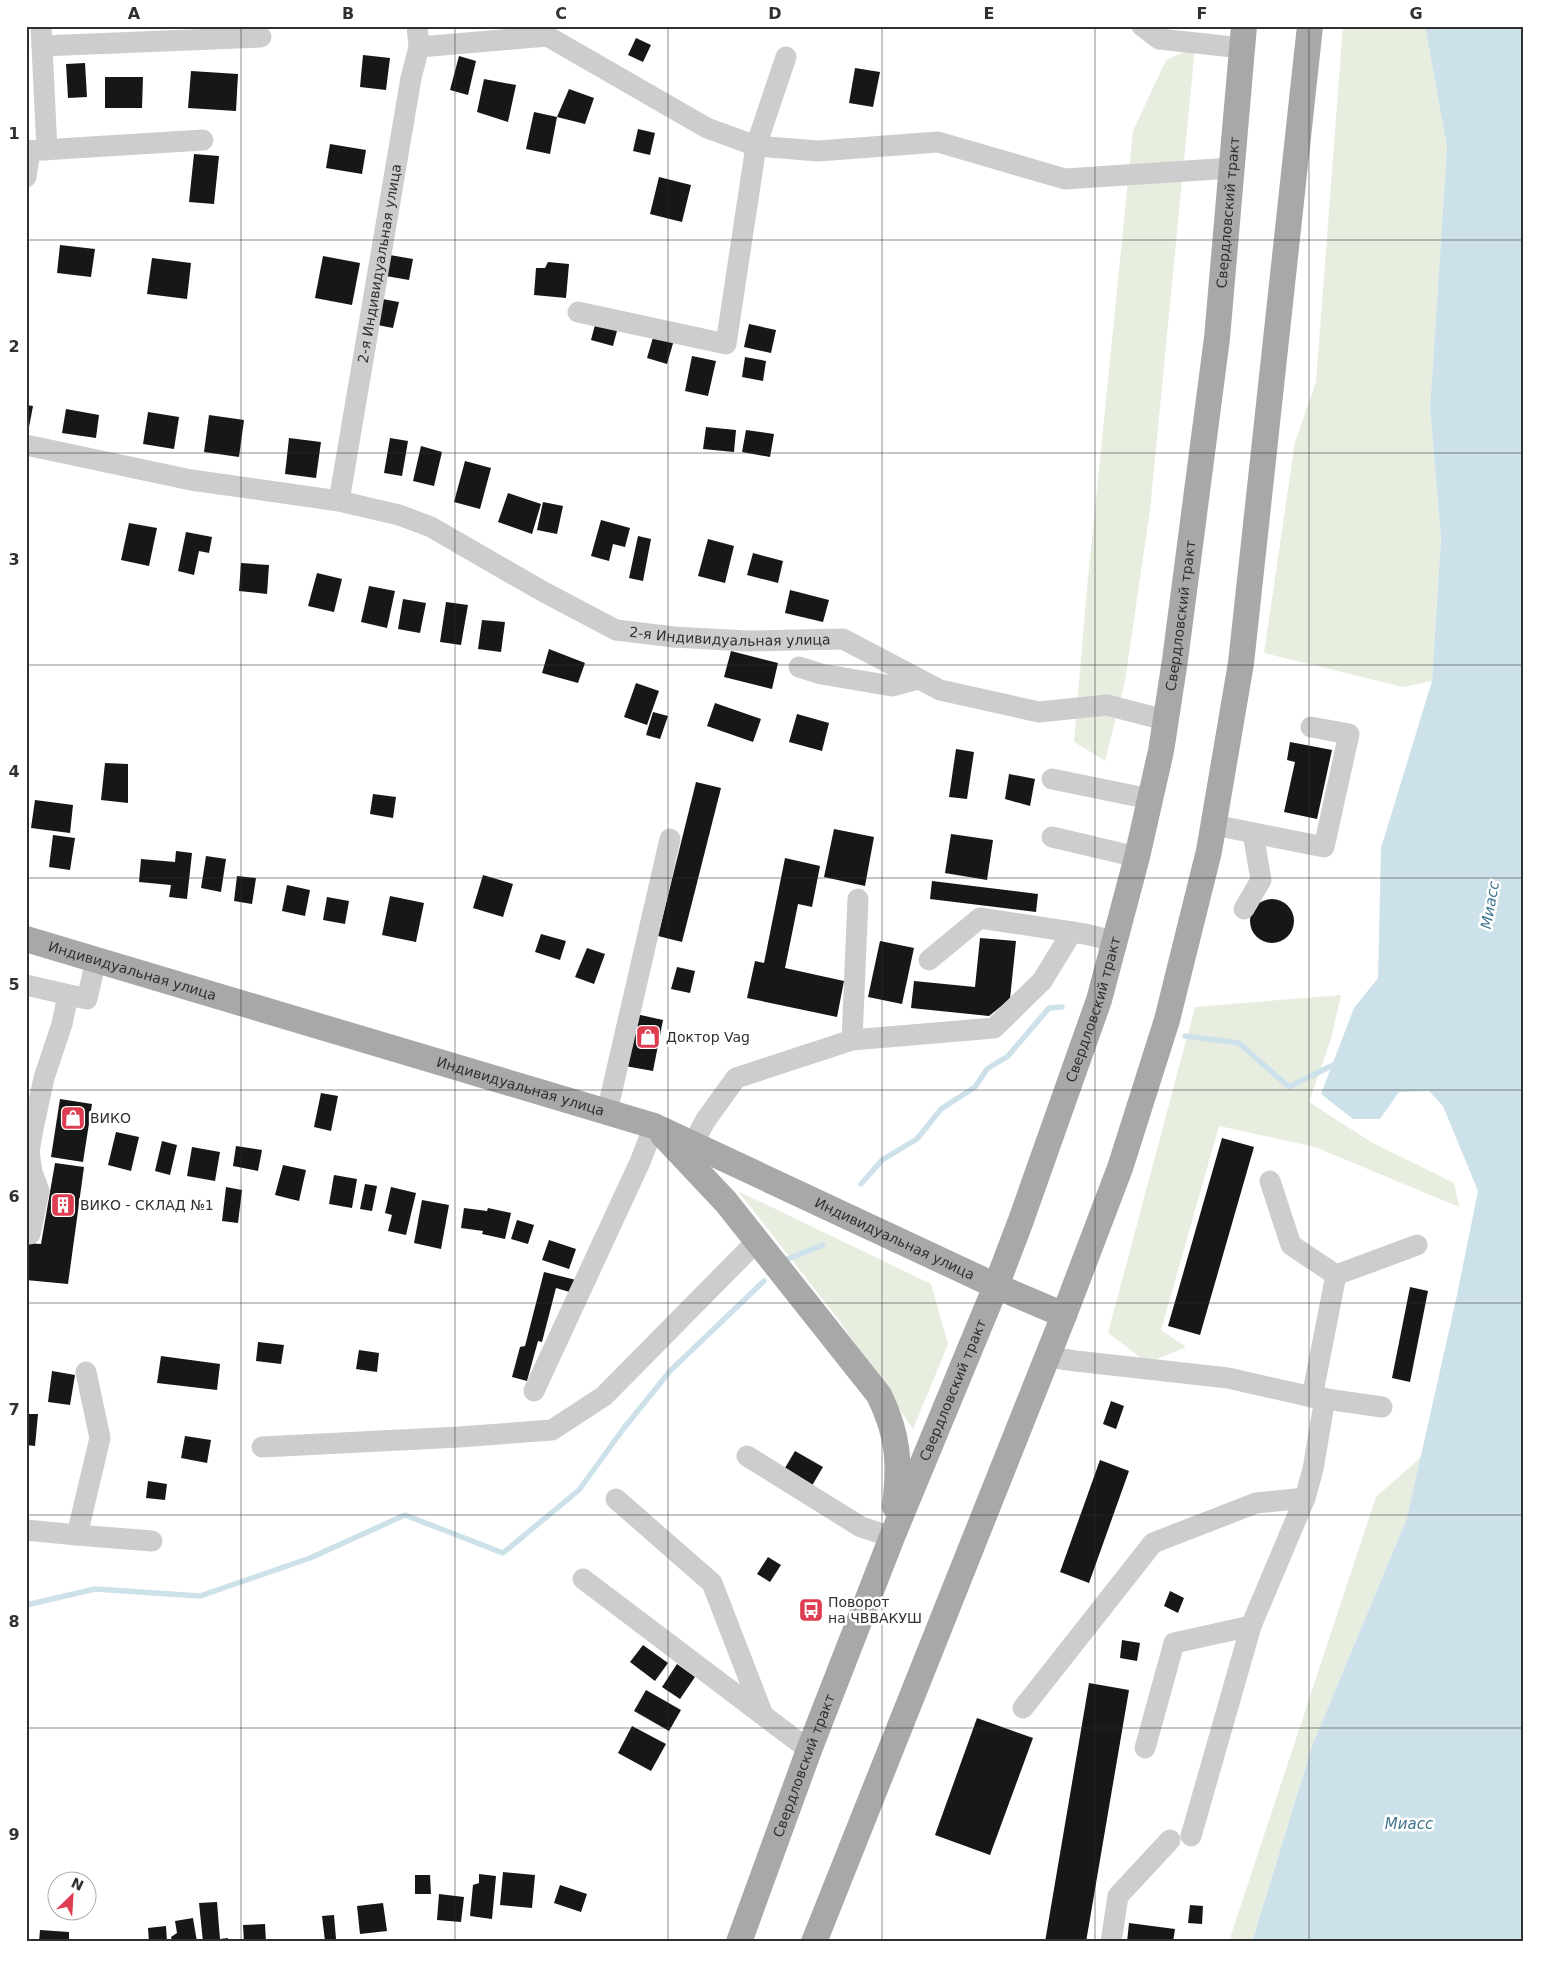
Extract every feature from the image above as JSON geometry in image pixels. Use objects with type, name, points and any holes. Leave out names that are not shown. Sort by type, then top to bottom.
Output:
[{"type":"main road","points":[[814,1942],[1048,1357],[1120,1168],[1167,1020],[1210,851],[1241,662],[1310,26]]},
{"type":"main road","name":"Свердловский тракт","points":[[739,1942],[809,1750],[892,1537],[996,1286],[1099,1000],[1137,857],[1161,751],[1177,650],[1217,338],[1243,37]]},
{"type":"main road","name":"Индивидуальная улица","points":[[26,939],[654,1126],[996,1286],[1064,1315]]},
{"type":"main road","points":[[654,1126],[726,1202],[758,1240],[879,1396],[890,1417],[897,1444],[898,1478],[892,1537]]},
{"type":"street","points":[[1142,26],[1159,39],[1243,37]]},
{"type":"street","points":[[26,177],[34,151],[41,36],[261,36]]},
{"type":"street","points":[[418,36],[547,36],[706,128],[756,146],[818,151],[938,142],[1065,178],[1232,168]]},
{"type":"street","name":"2-я Индивидуальная улица","points":[[339,501],[418,36]]},
{"type":"street","points":[[578,312],[726,344],[756,146],[786,57]]},
{"type":"street","points":[[34,151],[203,140]]},
{"type":"street","name":"2-я Индивидуальная улица","points":[[26,445],[191,480],[339,501],[399,515],[431,528],[542,591],[616,630],[674,637],[746,641],[843,639],[940,690],[1038,712],[1107,705],[1165,720]]},
{"type":"street","points":[[799,667],[821,674],[892,686],[918,679]]},
{"type":"street","points":[[1214,825],[1324,847],[1350,734],[1311,727]]},
{"type":"street","points":[[1052,779],[1150,799]]},
{"type":"street","points":[[1244,909],[1261,880],[1253,833]]},
{"type":"street","points":[[1052,837],[1137,857]]},
{"type":"street","points":[[607,1112],[670,839]]},
{"type":"street","points":[[852,1040],[858,900]]},
{"type":"street","points":[[929,960],[980,918],[1072,932],[1114,941]]},
{"type":"street","points":[[693,1144],[705,1121],[736,1078],[852,1040],[994,1028],[1042,981],[1072,932]]},
{"type":"street","points":[[26,985],[87,999],[96,960]]},
{"type":"street","points":[[30,1234],[39,1191],[32,1172],[29,1152],[44,1078],[62,1024],[68,994]]},
{"type":"street","points":[[534,1391],[640,1162],[654,1126]]},
{"type":"street","points":[[1270,1181],[1291,1245],[1336,1275]]},
{"type":"street","points":[[262,1447],[459,1437],[552,1430],[604,1396],[758,1240]]},
{"type":"street","points":[[1336,1275],[1417,1245]]},
{"type":"street","points":[[1191,1836],[1251,1626],[1305,1498],[1313,1468],[1319,1398],[1336,1275]]},
{"type":"street","points":[[1048,1357],[1228,1378],[1319,1398],[1382,1407]]},
{"type":"street","points":[[77,1536],[100,1438],[86,1372]]},
{"type":"street","points":[[748,1456],[861,1527],[892,1537]]},
{"type":"street","points":[[1023,1708],[1153,1543],[1256,1503],[1305,1498]]},
{"type":"street","points":[[616,1499],[712,1583],[763,1716]]},
{"type":"street","points":[[26,1530],[77,1536],[152,1541]]},
{"type":"street","points":[[583,1579],[809,1750]]},
{"type":"street","points":[[1145,1748],[1174,1644],[1251,1626]]},
{"type":"street","points":[[1111,1942],[1118,1896],[1170,1840]]},
{"type":"shaded area","points":[[1343,26],[1425,26],[1447,147],[1430,409],[1441,538],[1432,681],[1403,687],[1264,653],[1295,442],[1316,382]]},
{"type":"shaded area","points":[[1195,47],[1150,510],[1125,681],[1105,761],[1074,742],[1087,588],[1133,131],[1166,60]]},
{"type":"shaded area","points":[[1341,995],[1331,1039],[1309,1102],[1371,1142],[1454,1183],[1459,1207],[1315,1147],[1219,1126],[1161,1330],[1186,1347],[1148,1363],[1108,1333],[1195,1007]]},
{"type":"shaded area","points":[[738,1191],[931,1284],[948,1344],[913,1429],[838,1319]]},
{"type":"shaded area","points":[[1421,1457],[1407,1518],[1312,1746],[1252,1942],[1230,1942],[1376,1497]]},
{"type":"water","name":"Миасс","points":[[1425,26],[1524,26],[1524,1942],[1252,1942],[1312,1746],[1407,1518],[1457,1295],[1478,1191],[1443,1106],[1429,1091],[1399,1092],[1380,1119],[1353,1119],[1321,1094],[1354,1008],[1378,978],[1381,848],[1432,681],[1441,538],[1430,409],[1447,147]]},
{"type":"building","points":[[636,38],[651,45],[643,62],[628,55]]},
{"type":"building","points":[[363,55],[390,58],[386,90],[360,87]]},
{"type":"building","points":[[459,56],[476,61],[468,95],[450,90]]},
{"type":"building","points":[[85,63],[87,97],[68,98],[66,64]]},
{"type":"building","points":[[855,68],[880,72],[873,107],[849,103]]},
{"type":"building","points":[[191,71],[238,74],[236,111],[188,108]]},
{"type":"building","points":[[105,77],[143,77],[142,108],[105,108]]},
{"type":"building","points":[[484,79],[516,85],[508,122],[477,112]]},
{"type":"building","points":[[569,89],[594,98],[585,124],[557,117]]},
{"type":"building","points":[[534,112],[557,117],[550,154],[526,149]]},
{"type":"building","points":[[638,129],[655,133],[650,155],[633,151]]},
{"type":"building","points":[[330,144],[366,150],[362,174],[326,168]]},
{"type":"building","points":[[194,154],[219,156],[214,204],[189,202]]},
{"type":"building","points":[[659,177],[691,185],[682,222],[650,214]]},
{"type":"building","points":[[60,245],[95,249],[91,277],[57,273]]},
{"type":"building","points":[[384,254],[413,259],[409,280],[380,275]]},
{"type":"building","points":[[323,256],[360,263],[352,305],[315,298]]},
{"type":"building","points":[[152,258],[191,263],[187,299],[147,294]]},
{"type":"building","points":[[548,262],[569,264],[566,298],[534,295],[536,268],[545,268]]},
{"type":"building","points":[[377,298],[399,302],[393,328],[372,324]]},
{"type":"building","points":[[596,321],[618,327],[613,346],[591,340]]},
{"type":"building","points":[[749,324],[776,330],[771,353],[744,347]]},
{"type":"building","points":[[654,334],[674,340],[667,364],[647,358]]},
{"type":"building","points":[[692,356],[716,361],[708,396],[685,391]]},
{"type":"building","points":[[745,357],[766,361],[763,381],[742,377]]},
{"type":"building","points":[[26,405],[33,406],[29,427],[26,426]]},
{"type":"building","points":[[66,409],[99,415],[96,438],[62,433]]},
{"type":"building","points":[[148,412],[179,417],[174,449],[143,444]]},
{"type":"building","points":[[209,415],[244,420],[239,457],[204,452]]},
{"type":"building","points":[[706,427],[736,430],[734,452],[703,449]]},
{"type":"building","points":[[746,430],[774,434],[770,457],[742,452]]},
{"type":"building","points":[[289,438],[321,442],[316,478],[285,474]]},
{"type":"building","points":[[390,438],[408,441],[402,476],[384,473]]},
{"type":"building","points":[[421,446],[442,452],[434,486],[413,481]]},
{"type":"building","points":[[465,461],[491,468],[480,509],[454,502]]},
{"type":"building","points":[[508,493],[541,504],[532,534],[498,522]]},
{"type":"building","points":[[543,502],[563,506],[557,534],[537,530]]},
{"type":"building","points":[[601,520],[630,528],[625,547],[613,544],[609,561],[591,556]]},
{"type":"building","points":[[129,523],[157,528],[149,566],[121,560]]},
{"type":"building","points":[[186,532],[212,537],[209,553],[199,551],[194,575],[178,571]]},
{"type":"building","points":[[638,536],[651,539],[643,581],[629,578]]},
{"type":"building","points":[[708,539],[734,546],[725,583],[698,576]]},
{"type":"building","points":[[753,553],[783,561],[778,583],[747,575]]},
{"type":"building","points":[[241,563],[269,565],[267,594],[239,591]]},
{"type":"building","points":[[317,573],[342,579],[334,612],[308,606]]},
{"type":"building","points":[[369,586],[395,591],[387,628],[361,622]]},
{"type":"building","points":[[790,590],[829,600],[823,622],[785,613]]},
{"type":"building","points":[[403,599],[426,603],[420,633],[398,629]]},
{"type":"building","points":[[446,602],[468,605],[461,645],[440,642]]},
{"type":"building","points":[[482,620],[505,622],[501,652],[478,649]]},
{"type":"building","points":[[549,649],[585,663],[578,683],[542,673]]},
{"type":"building","points":[[731,651],[778,663],[772,689],[724,677]]},
{"type":"building","points":[[636,683],[659,691],[647,725],[624,717]]},
{"type":"building","points":[[715,703],[761,719],[753,742],[707,726]]},
{"type":"building","points":[[653,712],[668,716],[660,739],[646,735]]},
{"type":"building","points":[[797,714],[829,723],[822,751],[789,742]]},
{"type":"building","points":[[1290,742],[1332,750],[1317,819],[1284,812],[1295,762],[1287,760]]},
{"type":"building","points":[[956,749],[974,752],[967,799],[949,797]]},
{"type":"building","points":[[105,763],[128,764],[128,803],[101,800]]},
{"type":"building","points":[[1009,774],[1035,779],[1030,806],[1005,799]]},
{"type":"building","points":[[696,782],[721,788],[682,942],[658,936]]},
{"type":"building","points":[[373,794],[396,797],[393,818],[370,814]]},
{"type":"building","points":[[35,800],[73,805],[70,833],[31,828]]},
{"type":"building","points":[[834,829],[874,837],[865,886],[824,877]]},
{"type":"building","points":[[951,834],[993,840],[987,880],[945,873]]},
{"type":"building","points":[[53,835],[75,838],[70,870],[49,867]]},
{"type":"building","points":[[176,851],[192,853],[187,899],[169,897],[171,885],[139,882],[141,859],[175,862]]},
{"type":"building","points":[[206,856],[226,859],[221,892],[201,888]]},
{"type":"building","points":[[785,858],[820,866],[812,907],[798,904],[785,968],[844,981],[837,1017],[747,998],[755,961],[764,963]]},
{"type":"building","points":[[483,875],[513,884],[503,917],[473,908]]},
{"type":"building","points":[[237,876],[256,878],[252,904],[234,901]]},
{"type":"building","points":[[932,881],[1038,894],[1036,912],[930,899]]},
{"type":"building","points":[[287,885],[310,890],[305,916],[282,911]]},
{"type":"building","points":[[390,896],[424,903],[416,942],[382,935]]},
{"type":"building","points":[[327,897],[349,901],[345,924],[323,920]]},
{"type":"building","points":[[1268,899],[1276,899],[1288,905],[1294,921],[1288,937],[1276,943],[1268,943],[1256,937],[1250,925],[1250,917],[1256,905]]},
{"type":"building","points":[[541,934],[566,941],[560,960],[535,952]]},
{"type":"building","points":[[980,938],[1016,941],[1010,999],[989,1016],[911,1008],[914,981],[975,987]]},
{"type":"building","points":[[880,941],[914,948],[902,1004],[868,997]]},
{"type":"building","points":[[587,948],[605,954],[594,984],[575,977]]},
{"type":"building","points":[[677,967],[695,971],[690,993],[671,989]]},
{"type":"building","points":[[636,1014],[663,1020],[653,1071],[625,1066]]},
{"type":"building","points":[[321,1093],[338,1096],[331,1131],[314,1127]]},
{"type":"building","name":"ВИКО","points":[[60,1099],[92,1104],[83,1162],[51,1157]]},
{"type":"building","points":[[116,1132],[139,1137],[131,1171],[108,1165]]},
{"type":"building","points":[[1222,1138],[1254,1147],[1200,1335],[1168,1326]]},
{"type":"building","points":[[162,1141],[177,1145],[170,1175],[155,1171]]},
{"type":"building","points":[[236,1146],[262,1150],[258,1171],[233,1166]]},
{"type":"building","points":[[192,1147],[220,1152],[215,1181],[187,1176]]},
{"type":"building","name":"ВИКО - СКЛАД №1","points":[[55,1163],[84,1167],[68,1284],[26,1280],[26,1243],[41,1244]]},
{"type":"building","points":[[283,1165],[306,1170],[299,1201],[275,1195]]},
{"type":"building","points":[[334,1175],[357,1179],[352,1208],[329,1204]]},
{"type":"building","points":[[365,1184],[377,1186],[372,1211],[360,1209]]},
{"type":"building","points":[[226,1187],[242,1190],[238,1223],[222,1221]]},
{"type":"building","points":[[391,1187],[416,1193],[406,1235],[388,1231],[392,1215],[385,1213]]},
{"type":"building","points":[[422,1200],[449,1205],[441,1249],[414,1243]]},
{"type":"building","points":[[464,1208],[487,1211],[488,1208],[511,1213],[505,1239],[482,1234],[483,1231],[461,1228]]},
{"type":"building","points":[[517,1220],[534,1225],[528,1244],[511,1239]]},
{"type":"building","points":[[549,1240],[576,1249],[569,1269],[542,1260]]},
{"type":"building","points":[[544,1272],[576,1280],[573,1293],[556,1288],[542,1342],[538,1341],[527,1381],[512,1377],[520,1347],[525,1346]]},
{"type":"building","points":[[1410,1287],[1428,1291],[1410,1382],[1392,1378]]},
{"type":"building","points":[[258,1342],[284,1345],[281,1364],[256,1361]]},
{"type":"building","points":[[359,1350],[379,1353],[377,1372],[356,1369]]},
{"type":"building","points":[[161,1356],[220,1364],[217,1390],[157,1383]]},
{"type":"building","points":[[52,1371],[75,1375],[70,1405],[48,1402]]},
{"type":"building","points":[[1111,1401],[1124,1406],[1116,1429],[1103,1424]]},
{"type":"building","points":[[26,1414],[38,1414],[35,1446],[26,1445]]},
{"type":"building","points":[[185,1436],[211,1440],[207,1463],[181,1458]]},
{"type":"building","points":[[795,1451],[823,1467],[810,1489],[782,1473]]},
{"type":"building","points":[[1100,1460],[1129,1471],[1089,1583],[1060,1572]]},
{"type":"building","points":[[148,1481],[167,1484],[165,1500],[146,1498]]},
{"type":"building","points":[[768,1557],[781,1565],[770,1582],[757,1574]]},
{"type":"building","points":[[1170,1591],[1184,1598],[1178,1613],[1164,1606]]},
{"type":"building","points":[[1122,1640],[1140,1643],[1137,1661],[1120,1658]]},
{"type":"building","points":[[643,1645],[668,1663],[655,1681],[630,1662]]},
{"type":"building","points":[[677,1664],[695,1677],[680,1699],[662,1687]]},
{"type":"building","points":[[1089,1683],[1129,1690],[1086,1942],[1045,1942]]},
{"type":"building","points":[[646,1690],[681,1710],[669,1731],[634,1711]]},
{"type":"building","points":[[977,1718],[1033,1738],[990,1855],[935,1835]]},
{"type":"building","points":[[632,1726],[666,1744],[651,1771],[618,1753]]},
{"type":"building","points":[[503,1872],[535,1875],[532,1908],[500,1905]]},
{"type":"building","points":[[479,1874],[496,1876],[492,1919],[470,1916],[473,1885],[479,1883]]},
{"type":"building","points":[[415,1875],[430,1875],[431,1894],[415,1894]]},
{"type":"building","points":[[560,1885],[587,1894],[581,1912],[554,1903]]},
{"type":"building","points":[[439,1894],[464,1897],[461,1922],[437,1920]]},
{"type":"building","points":[[217,1902],[220,1939],[228,1938],[228,1942],[203,1942],[199,1903]]},
{"type":"building","points":[[383,1903],[387,1931],[360,1934],[357,1906]]},
{"type":"building","points":[[1190,1905],[1203,1906],[1202,1924],[1188,1923]]},
{"type":"building","points":[[334,1915],[336,1939],[325,1941],[322,1916]]},
{"type":"building","points":[[193,1918],[197,1942],[172,1942],[171,1937],[177,1933],[175,1921]]},
{"type":"building","points":[[1129,1923],[1175,1929],[1173,1942],[1127,1942]]},
{"type":"building","points":[[265,1924],[266,1942],[244,1942],[243,1925]]},
{"type":"building","points":[[166,1926],[167,1942],[149,1942],[148,1928]]},
{"type":"building","points":[[40,1930],[69,1932],[69,1942],[39,1942]]},
{"type":"waterway","points":[[861,1184],[882,1160],[917,1139],[941,1109],[975,1087],[987,1069],[1008,1056],[1049,1008],[1062,1007]]},
{"type":"waterway","points":[[1185,1036],[1239,1043],[1289,1087],[1337,1063]]},
{"type":"waterway","points":[[785,1260],[823,1245]]},
{"type":"waterway","points":[[26,1605],[95,1589],[200,1596],[310,1558],[405,1515],[503,1553],[579,1490],[624,1428],[670,1371],[764,1281]]},
{"type":"place","name":"Доктор Vag","points":[[648,1037]]},
{"type":"place","name":"ВИКО","points":[[73,1118]]},
{"type":"place","name":"ВИКО - СКЛАД №1","points":[[63,1205]]},
{"type":"place","name":"Поворот на ЧВВАКУШ","points":[[811,1610]]}]
